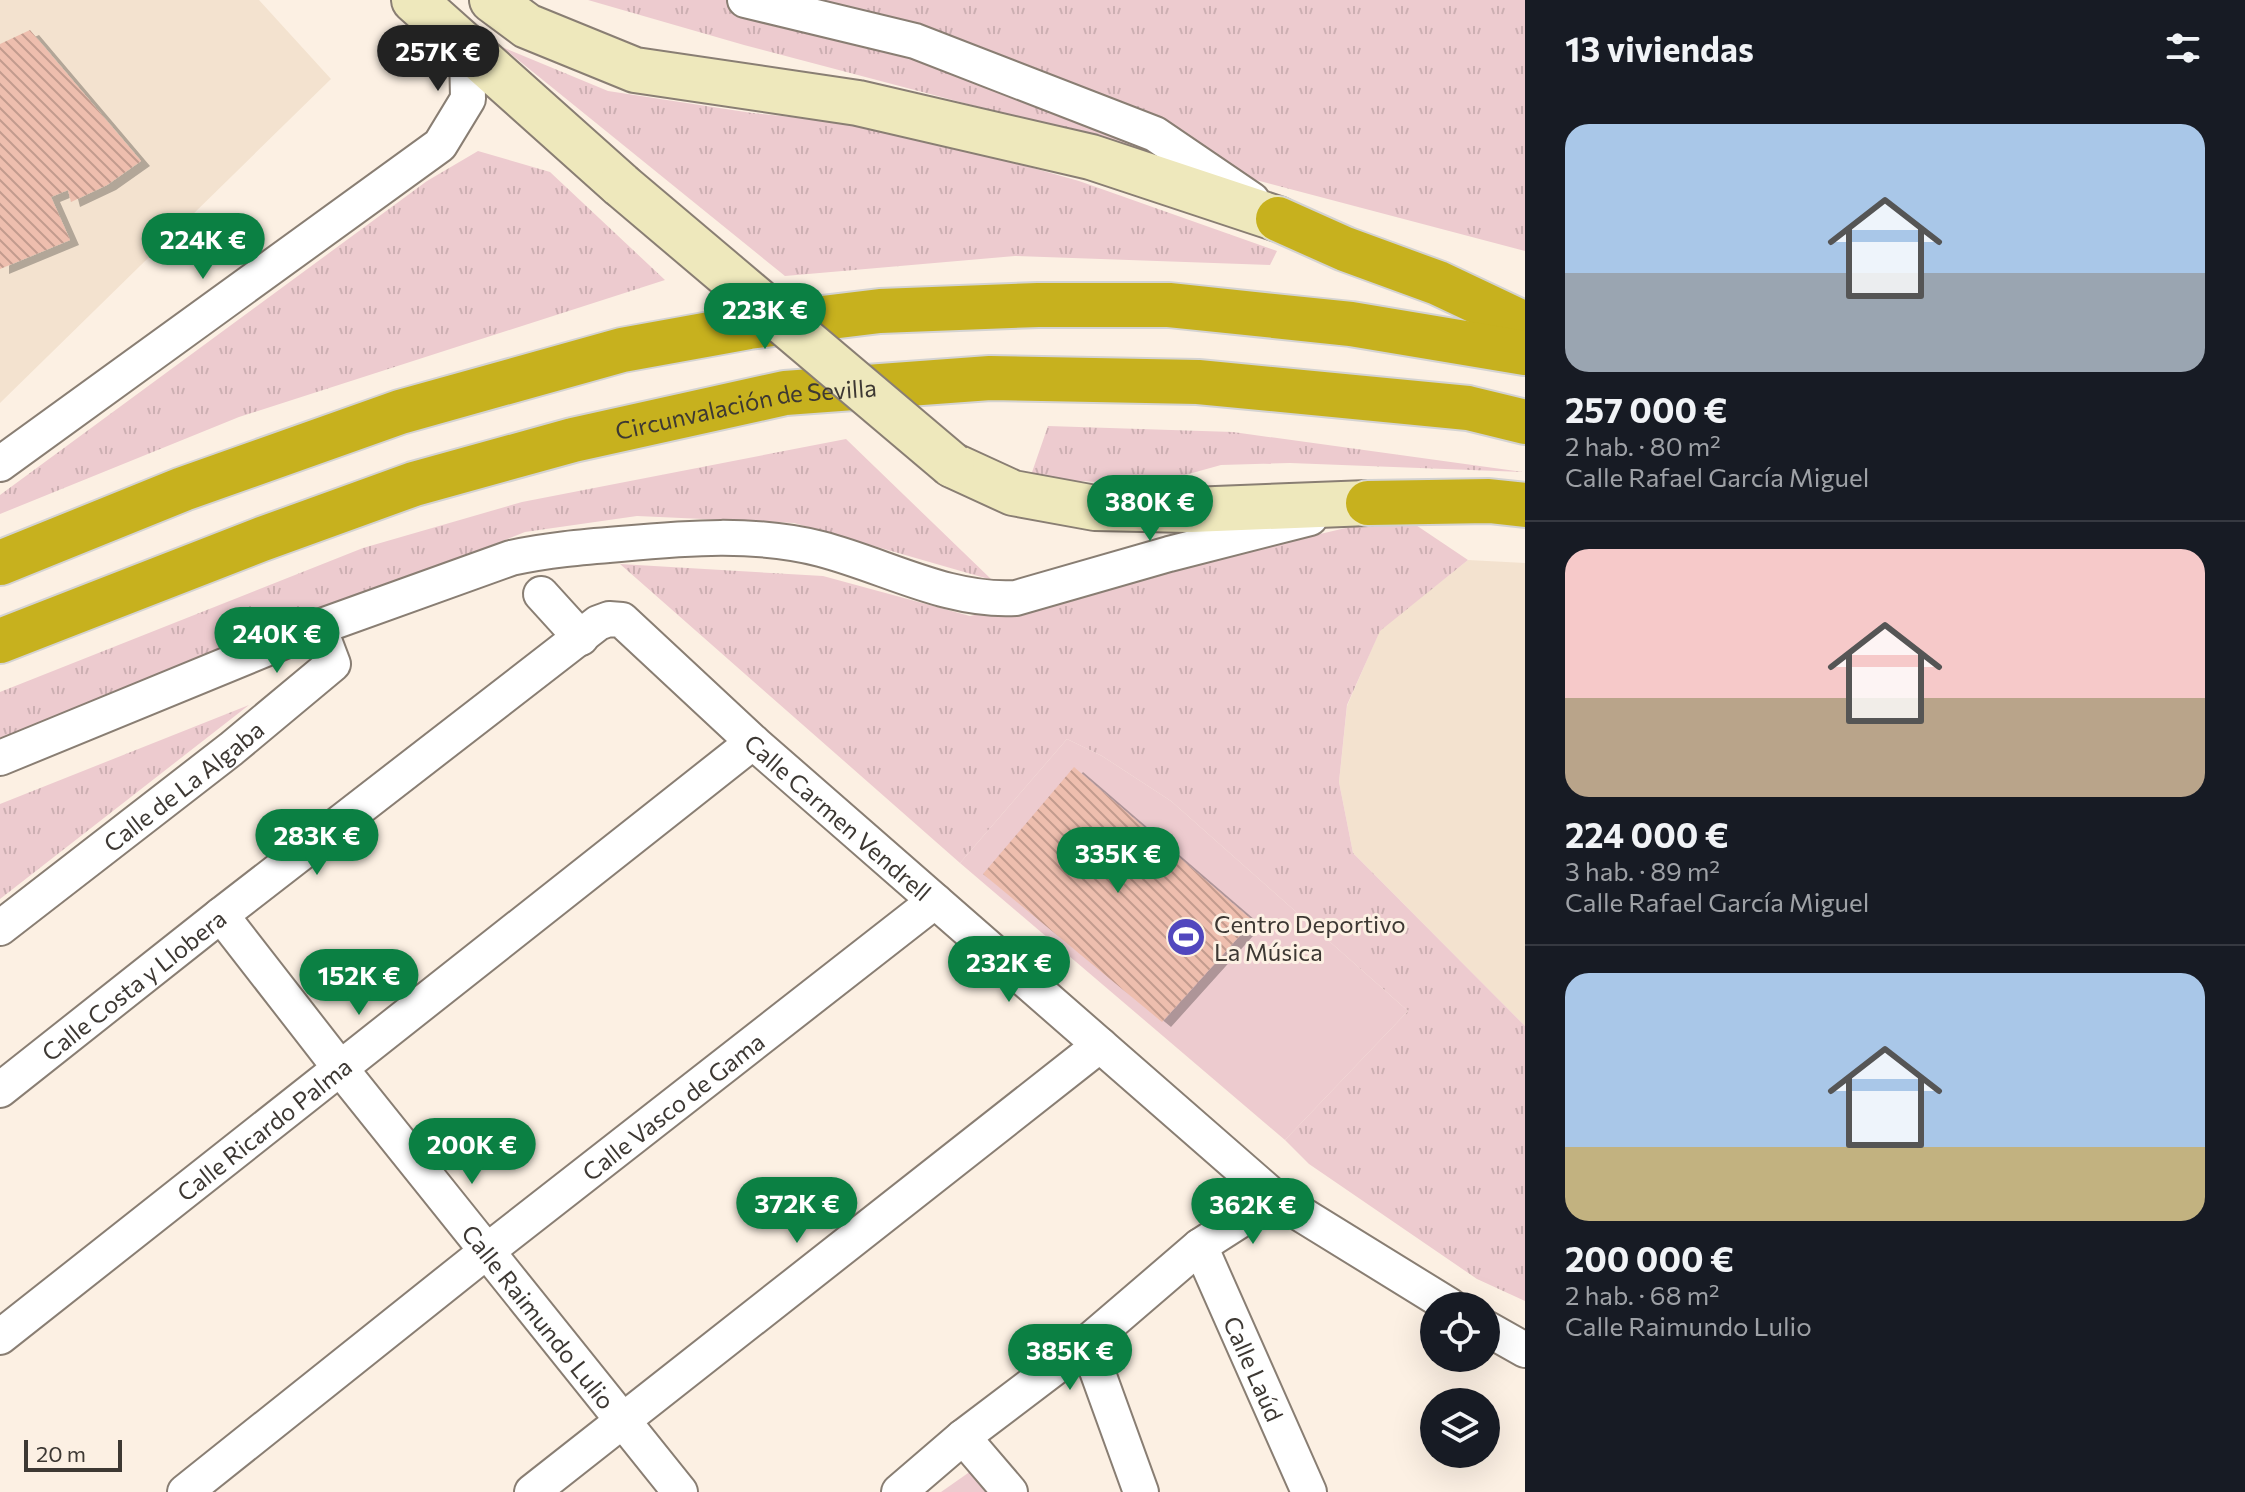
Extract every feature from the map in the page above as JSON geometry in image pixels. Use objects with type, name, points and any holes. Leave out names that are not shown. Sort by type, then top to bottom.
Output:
[{"type":"highway","points":[[1278,219],[1345,249],[1438,283],[1525,324]]},
{"type":"highway","points":[[0,563],[183,489],[400,412],[622,350],[749,327],[880,311],[1038,305],[1169,305],[1351,324],[1525,353]]},
{"type":"highway","name":"Circunvalación de Sevilla","points":[[0,641],[262,539],[414,484],[573,440],[785,393],[990,378],[1198,382],[1468,408],[1525,422]]},
{"type":"highway","points":[[1368,503],[1489,501],[1525,505]]},
{"type":"main road","points":[[414,0],[621,185],[952,465],[1013,493],[1095,508],[1191,510],[1368,503]]},
{"type":"main road","points":[[492,0],[527,26],[635,70],[858,103],[1091,157],[1278,219]]},
{"type":"street","points":[[745,0],[915,41],[1155,134],[1278,219]]},
{"type":"street","points":[[0,464],[440,145],[468,99],[467,48]]},
{"type":"street","points":[[0,758],[319,627],[511,558],[542,551],[667,540],[771,540],[820,549],[970,596],[1004,599],[1368,503]]},
{"type":"street","name":"Calle Carmen Vendrell","points":[[541,594],[595,628],[622,620],[753,742],[1275,1198],[1427,1292]]},
{"type":"street","name":"Calle de La Algaba","points":[[0,928],[231,749],[333,664],[319,627]]},
{"type":"street","name":"Calle Costa y Llobera","points":[[0,1090],[221,915],[595,628]]},
{"type":"street","name":"Calle Ricardo Palma","points":[[0,1337],[753,742]]},
{"type":"street","name":"Calle Vasco de Gama","points":[[185,1492],[935,901]]},
{"type":"street","name":"Calle Raimundo Lulio","points":[[221,915],[680,1492]]},
{"type":"street","points":[[532,1492],[1100,1045]]},
{"type":"street","points":[[899,1492],[963,1437],[1087,1343],[1200,1246],[1275,1198]]},
{"type":"street","name":"Calle Laúd","points":[[1200,1246],[1309,1492]]},
{"type":"street","points":[[1500,1336],[1525,1350]]},
{"type":"street","points":[[1087,1343],[1141,1492]]},
{"type":"street","points":[[963,1437],[1010,1492]]},
{"type":"shaded area","points":[[0,0],[259,0],[331,79],[0,403]]},
{"type":"shaded area","points":[[1468,560],[1525,563],[1525,1026],[1353,853],[1339,782],[1347,706],[1380,630]]},
{"type":"green space","points":[[588,0],[1525,0],[1525,251],[744,45]]},
{"type":"green space","points":[[502,47],[608,91],[752,113],[887,127],[1079,181],[1277,251],[1270,265],[1015,256],[785,276]]},
{"type":"green space","points":[[478,151],[550,172],[665,280],[239,417],[0,514],[0,495],[427,181]]},
{"type":"green space","points":[[1048,426],[1233,432],[1523,472],[1290,463],[1221,465],[1149,485],[1030,478]]},
{"type":"green space","points":[[846,439],[992,580],[794,523],[637,516],[525,532],[0,741],[0,692],[363,548],[522,502]]},
{"type":"green space","points":[[1401,515],[1468,560],[1380,631],[1347,705],[1339,782],[1353,853],[1525,1026],[1525,1301],[1477,1279],[1309,1164],[1285,1140],[1408,1011],[1171,801],[1102,756],[1067,739],[960,863],[620,564],[823,576],[970,616]]},
{"type":"green space","points":[[249,705],[0,899],[0,804]]},
{"type":"green space","name":"Centro Deportivo La Música","points":[[1067,739],[1102,756],[1171,801],[1408,1011],[1285,1140],[960,863]]},
{"type":"green space","points":[[971,1471],[989,1492],[941,1492]]},
{"type":"building","points":[[30,30],[141,161],[107,185],[71,202],[68,190],[51,197],[70,240],[0,269],[0,44]]},
{"type":"building","points":[[1074,767],[1253,921],[1162,1022],[983,874]]},
{"type":"place","name":"Centro Deportivo La Música","points":[[1186,937]]}]
